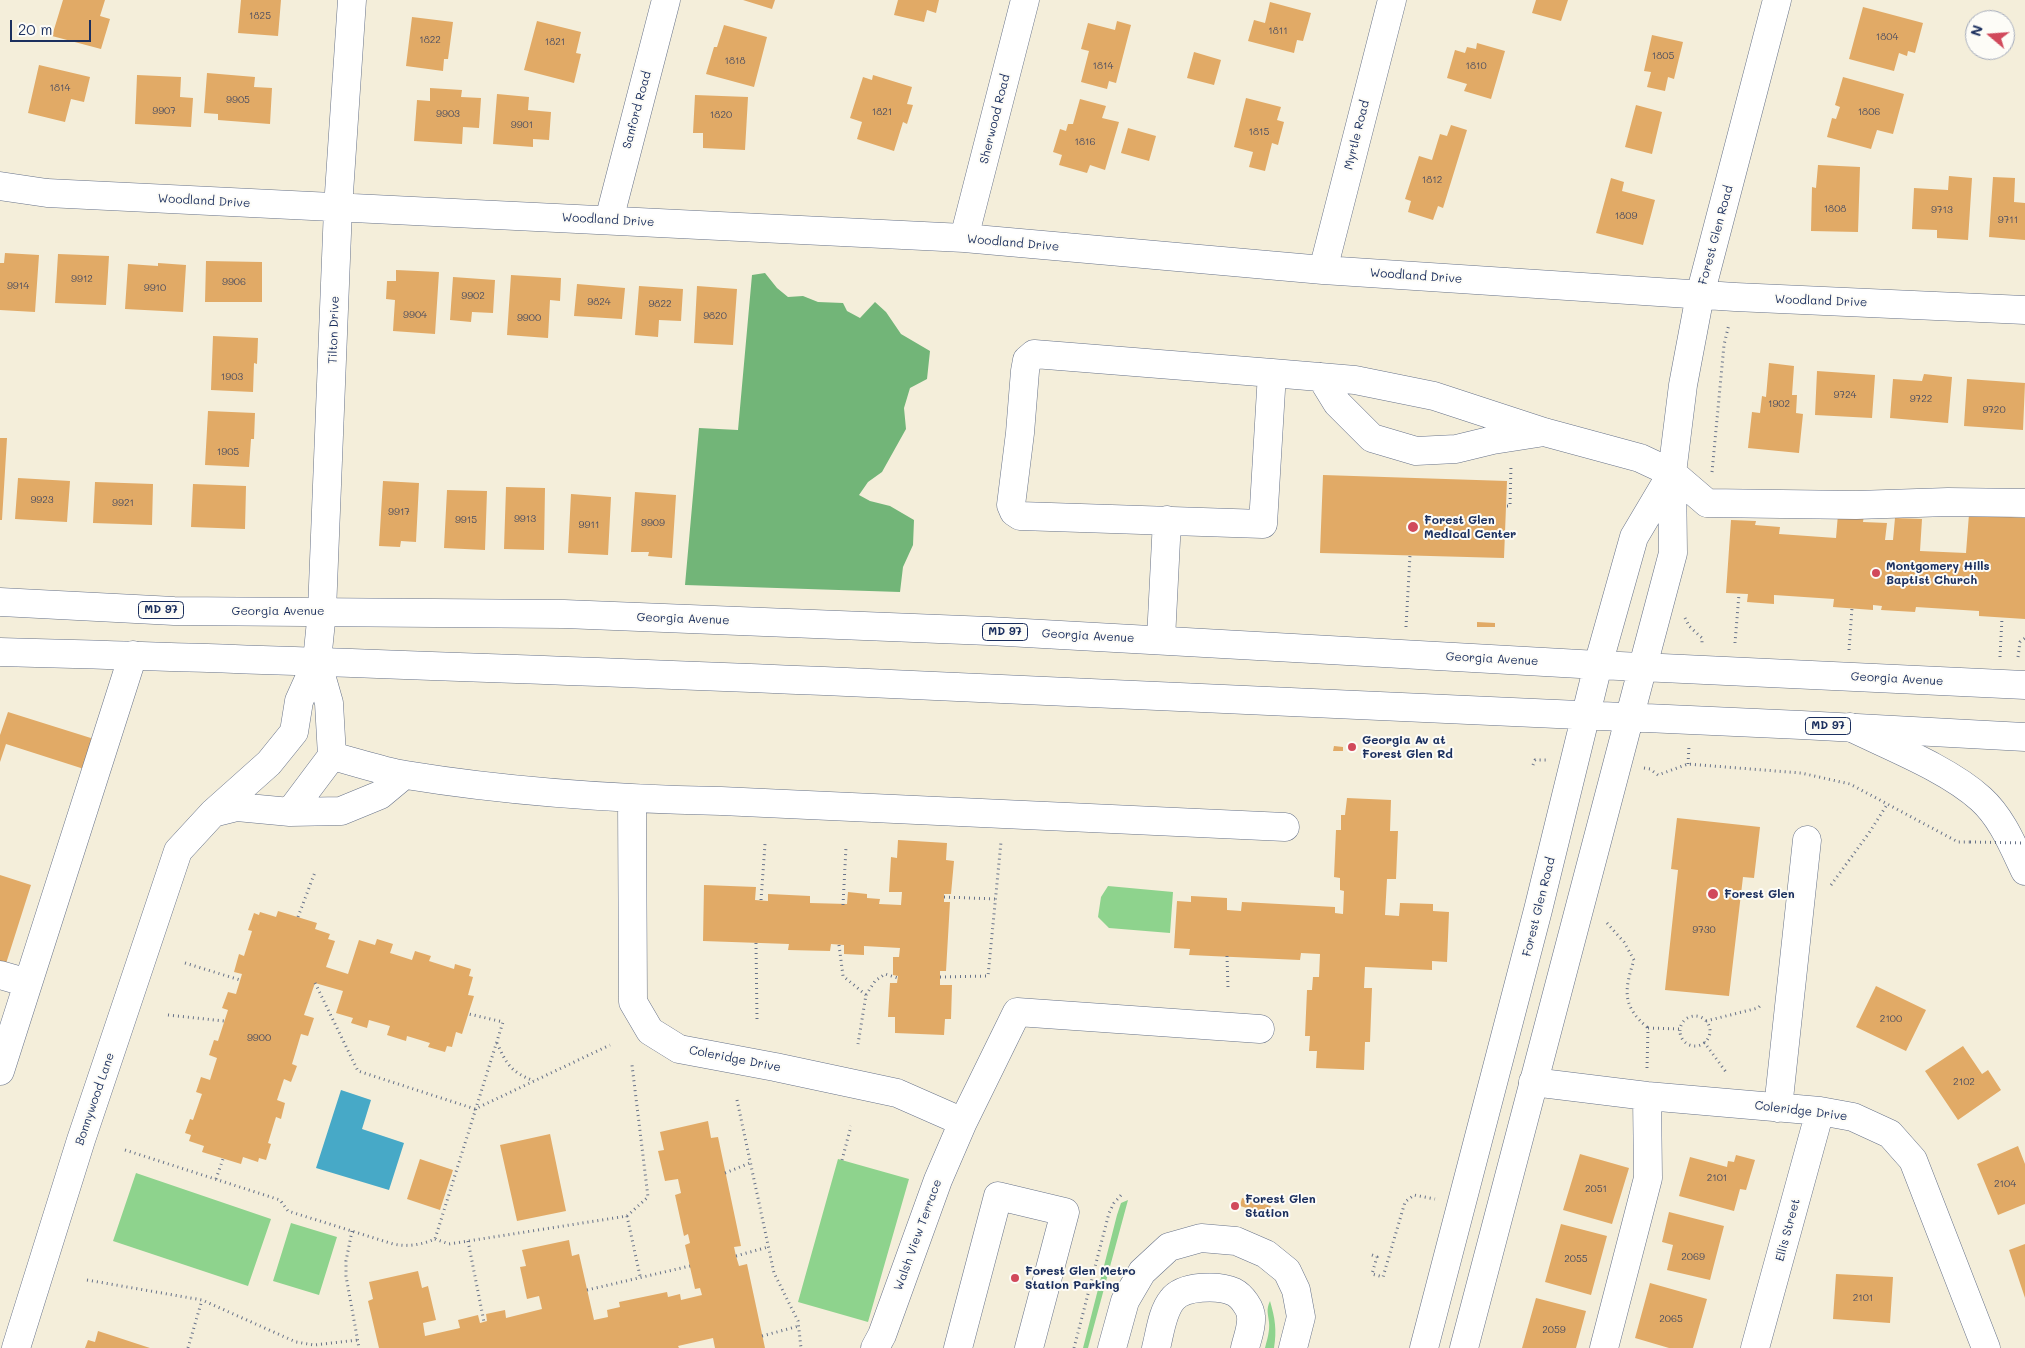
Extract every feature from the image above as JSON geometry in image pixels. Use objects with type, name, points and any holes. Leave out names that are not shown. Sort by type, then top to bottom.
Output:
[{"type":"main road","name":"Tilton Drive","points":[[317,661],[322,611],[338,208],[352,0]]},
{"type":"main road","name":"Sanford Road","points":[[609,220],[666,0]]},
{"type":"main road","name":"Sherwood Road","points":[[964,238],[1025,0]]},
{"type":"main road","name":"Myrtle Road","points":[[1323,270],[1392,0]]},
{"type":"main road","name":"Forest Glen Road","points":[[1464,1348],[1673,553],[1672,473],[1683,385],[1700,295],[1777,0]]},
{"type":"main road","name":"Woodland Drive","points":[[0,186],[47,193],[964,238],[1323,270],[1700,295],[2025,310]]},
{"type":"main road","points":[[1272,373],[1263,524],[1020,516],[1014,512],[1011,505],[1027,360],[1034,354],[1272,373],[1355,380],[1434,396],[1544,432],[1640,458],[1672,473],[1707,503],[1856,505],[1948,502],[2025,503]]},
{"type":"main road","points":[[1321,377],[1337,403],[1372,438],[1416,451],[1456,449],[1493,440],[1544,432]]},
{"type":"main road","name":"Forest Glen Road","points":[[1424,1348],[1538,910],[1598,665],[1634,537],[1672,473]]},
{"type":"main road","points":[[1160,639],[1167,520]]},
{"type":"main road","name":"Georgia Avenue","points":[[0,602],[174,611],[581,615],[1160,639],[1598,665],[2025,685]]},
{"type":"main road","name":"MD 97","points":[[0,652],[317,661],[1586,714],[2025,737]]},
{"type":"main road","points":[[0,1071],[133,655]]},
{"type":"main road","points":[[290,812],[332,756],[329,703],[317,661]]},
{"type":"main road","points":[[213,813],[269,763],[294,732],[298,700],[317,661]]},
{"type":"main road","points":[[1850,727],[1942,771],[1981,799],[2004,827],[2025,871]]},
{"type":"main road","points":[[332,756],[404,775],[488,786],[632,799],[721,801],[1285,827]]},
{"type":"main road","points":[[213,813],[237,807],[290,812],[341,811],[380,795],[404,775]]},
{"type":"main road","name":"Coleridge Drive","points":[[632,799],[633,1002],[650,1031],[679,1049],[897,1093],[963,1122]]},
{"type":"main road","name":"Bonnywood Lane","points":[[16,1348],[81,1140],[178,851],[213,813]]},
{"type":"main road","points":[[1778,1108],[1807,840]]},
{"type":"main road","points":[[0,975],[28,983]]},
{"type":"main road","name":"Walsh View Terrace","points":[[875,1348],[882,1335],[938,1180],[963,1122],[1017,1012],[1260,1029]]},
{"type":"main road","name":"Coleridge Drive","points":[[1533,1082],[1647,1096],[1820,1111],[1853,1117],[1890,1134],[1914,1160],[1986,1348]]},
{"type":"main road","points":[[1604,1348],[1648,1178],[1647,1096]]},
{"type":"main road","name":"Ellis Street","points":[[1755,1348],[1820,1111]]},
{"type":"main road","points":[[958,1348],[998,1196],[1064,1212],[1029,1348]]},
{"type":"main road","points":[[1112,1348],[1125,1301],[1142,1272],[1169,1248],[1201,1238],[1236,1241],[1266,1254],[1287,1271],[1296,1290],[1301,1317],[1293,1348]]},
{"type":"main road","points":[[1156,1348],[1172,1299],[1188,1289],[1201,1288],[1220,1289],[1236,1293],[1245,1302],[1251,1317],[1245,1348]]},
{"type":"path","points":[[1507,506],[1510,506],[1512,459]]},
{"type":"path","points":[[1406,630],[1410,555]]},
{"type":"path","points":[[1735,646],[1739,594]]},
{"type":"path","points":[[1849,652],[1852,608]]},
{"type":"path","points":[[2000,658],[2002,618]]},
{"type":"path","points":[[2018,659],[2020,642],[2025,638]]},
{"type":"path","points":[[1658,775],[1688,764],[1802,773],[1850,784],[1958,842],[2025,843]]},
{"type":"path","points":[[1869,833],[1888,803]]},
{"type":"path","points":[[940,977],[988,976],[1002,838]]},
{"type":"path","points":[[761,900],[766,844]]},
{"type":"path","points":[[843,904],[846,847]]},
{"type":"path","points":[[298,917],[315,872]]},
{"type":"path","points":[[944,896],[996,899]]},
{"type":"path","points":[[1607,923],[1624,942],[1634,960],[1627,981],[1627,1002],[1637,1018],[1648,1028],[1681,1029]]},
{"type":"path","points":[[756,942],[757,1020]]},
{"type":"path","points":[[839,945],[843,976],[866,995]]},
{"type":"path","points":[[1227,956],[1228,988]]},
{"type":"path","points":[[185,963],[240,980]]},
{"type":"path","points":[[858,1044],[866,995],[875,981],[885,974],[898,978]]},
{"type":"path","points":[[314,982],[358,1071],[475,1110],[610,1045]]},
{"type":"path","points":[[435,1239],[503,1022],[469,1014]]},
{"type":"path","points":[[168,1015],[224,1021]]},
{"type":"path","points":[[1693,1016],[1702,1018],[1710,1028],[1709,1036],[1700,1045],[1690,1045],[1682,1038],[1681,1029],[1685,1021],[1693,1016]]},
{"type":"path","points":[[1647,1069],[1648,1028]]},
{"type":"path","points":[[496,1042],[508,1067],[521,1076],[535,1081]]},
{"type":"path","points":[[1704,1042],[1726,1072]]},
{"type":"path","points":[[125,1150],[280,1200],[288,1211],[402,1246],[420,1245],[435,1239],[449,1244],[627,1216],[648,1197],[632,1065]]},
{"type":"path","points":[[737,1100],[774,1273],[798,1321],[801,1348]]},
{"type":"path","points":[[842,1160],[851,1126]]},
{"type":"path","points":[[216,1179],[223,1158]]},
{"type":"path","points":[[725,1173],[750,1163]]},
{"type":"path","points":[[1074,1348],[1109,1213],[1122,1193]]},
{"type":"path","points":[[1372,1255],[1377,1256],[1372,1274],[1383,1277],[1405,1202],[1414,1195],[1441,1201]]},
{"type":"path","points":[[627,1216],[640,1276]]},
{"type":"path","points":[[352,1231],[346,1261],[346,1276],[359,1348]]},
{"type":"path","points":[[468,1241],[484,1322]]},
{"type":"path","points":[[736,1256],[768,1247]]},
{"type":"path","points":[[587,1290],[640,1276],[690,1266]]},
{"type":"path","points":[[86,1280],[202,1300],[296,1342],[314,1345],[358,1340]]},
{"type":"path","points":[[188,1348],[202,1300]]},
{"type":"path","points":[[762,1336],[799,1326]]},
{"type":"green space","points":[[765,273],[777,288],[788,297],[803,296],[818,302],[843,303],[847,311],[860,318],[875,302],[886,312],[901,334],[930,351],[927,379],[910,388],[904,408],[906,429],[882,472],[868,482],[859,495],[870,501],[890,506],[914,520],[913,545],[903,567],[900,592],[685,585],[699,428],[738,430],[752,275]]},
{"type":"green space","points":[[1108,886],[1173,892],[1170,933],[1109,928],[1098,917],[1101,897]]},
{"type":"green space","points":[[838,1159],[909,1179],[868,1322],[798,1302]]},
{"type":"green space","points":[[136,1173],[271,1219],[248,1286],[113,1241]]},
{"type":"green space","points":[[1128,1200],[1088,1348],[1083,1348],[1117,1215],[1121,1203]]},
{"type":"green space","points":[[291,1223],[337,1237],[319,1295],[273,1281]]},
{"type":"green space","points":[[1270,1301],[1275,1324],[1275,1342],[1274,1348],[1265,1348],[1269,1329],[1268,1309]]},
{"type":"water","points":[[341,1090],[371,1100],[362,1129],[404,1143],[389,1190],[316,1168]]},
{"type":"building","points":[[63,0],[105,0],[100,16],[110,19],[101,49],[52,36]]},
{"type":"building","points":[[241,0],[281,0],[278,36],[238,33]]},
{"type":"building","points":[[743,0],[775,0],[772,9]]},
{"type":"building","points":[[898,0],[939,0],[936,13],[927,10],[924,22],[894,15]]},
{"type":"building","points":[[1536,0],[1568,0],[1561,21],[1532,13]]},
{"type":"building","points":[[1270,2],[1311,13],[1303,41],[1297,40],[1294,53],[1248,41],[1254,20],[1265,23]]},
{"type":"building","points":[[1863,7],[1923,23],[1915,53],[1908,51],[1907,56],[1899,53],[1894,71],[1849,59]]},
{"type":"building","points":[[412,17],[453,22],[448,59],[444,59],[443,71],[406,66]]},
{"type":"building","points":[[537,21],[581,32],[576,53],[581,54],[574,83],[524,70]]},
{"type":"building","points":[[1117,21],[1131,25],[1116,83],[1109,81],[1107,89],[1081,82],[1089,51],[1081,49],[1088,23],[1115,30]]},
{"type":"building","points":[[724,25],[767,37],[754,87],[706,74],[714,47],[717,47]]},
{"type":"building","points":[[1652,35],[1683,42],[1674,79],[1668,77],[1665,91],[1647,87],[1651,72],[1644,71]]},
{"type":"building","points":[[1477,43],[1505,51],[1491,99],[1464,91],[1467,84],[1447,78],[1455,50],[1465,53],[1467,47],[1476,49]]},
{"type":"building","points":[[1194,52],[1221,60],[1214,85],[1187,78]]},
{"type":"building","points":[[39,65],[90,77],[84,102],[71,99],[65,122],[28,113]]},
{"type":"building","points":[[207,73],[255,77],[254,87],[272,88],[270,124],[218,120],[218,114],[204,113]]},
{"type":"building","points":[[137,75],[181,77],[180,97],[193,98],[191,127],[135,124]]},
{"type":"building","points":[[873,75],[912,87],[907,104],[913,105],[907,124],[903,122],[894,151],[857,139],[862,122],[850,118],[863,77],[872,80]]},
{"type":"building","points":[[1843,77],[1904,94],[1893,134],[1877,130],[1871,149],[1827,137],[1832,118],[1836,119],[1840,107],[1835,105]]},
{"type":"building","points":[[430,88],[462,90],[461,97],[481,98],[479,128],[463,127],[462,144],[414,141],[417,100],[430,101]]},
{"type":"building","points":[[497,94],[529,97],[528,110],[551,112],[549,140],[533,139],[533,147],[493,144]]},
{"type":"building","points":[[695,95],[748,97],[745,150],[703,148],[703,133],[693,133]]},
{"type":"building","points":[[1246,98],[1281,107],[1277,120],[1284,122],[1278,145],[1272,143],[1265,171],[1249,167],[1253,152],[1234,147]]},
{"type":"building","points":[[1080,99],[1106,106],[1102,118],[1119,122],[1105,170],[1090,165],[1087,173],[1059,165],[1062,155],[1053,152],[1060,129],[1066,131],[1068,124],[1073,124]]},
{"type":"building","points":[[1636,105],[1662,112],[1652,154],[1625,147]]},
{"type":"building","points":[[1451,125],[1467,130],[1443,208],[1438,206],[1433,220],[1408,212],[1411,201],[1405,199],[1419,156],[1432,160],[1440,134],[1447,136]]},
{"type":"building","points":[[1128,128],[1156,136],[1149,161],[1121,153]]},
{"type":"building","points":[[1818,165],[1860,167],[1858,232],[1811,231],[1812,187],[1816,188]]},
{"type":"building","points":[[1949,176],[1972,178],[1968,240],[1937,238],[1937,230],[1912,229],[1914,188],[1948,190]]},
{"type":"building","points":[[1993,177],[2015,178],[2014,202],[2025,203],[2025,240],[1989,237]]},
{"type":"building","points":[[1611,178],[1624,182],[1622,191],[1655,200],[1643,245],[1596,233]]},
{"type":"building","points":[[5,253],[39,255],[35,312],[0,310],[0,263],[4,263]]},
{"type":"building","points":[[58,254],[109,256],[106,305],[55,303]]},
{"type":"building","points":[[206,261],[262,262],[262,302],[205,302]]},
{"type":"building","points":[[158,263],[186,265],[183,312],[125,309],[128,264],[158,266]]},
{"type":"building","points":[[396,270],[439,272],[435,334],[393,331],[395,300],[386,299],[387,281],[396,281]]},
{"type":"building","points":[[511,275],[561,278],[560,301],[550,300],[548,338],[507,335]]},
{"type":"building","points":[[453,277],[495,280],[493,313],[472,312],[471,322],[450,320]]},
{"type":"building","points":[[577,284],[625,288],[622,319],[574,316]]},
{"type":"building","points":[[639,286],[683,289],[681,321],[659,320],[658,337],[635,335]]},
{"type":"building","points":[[697,286],[737,289],[733,345],[694,343]]},
{"type":"building","points":[[213,336],[258,338],[257,364],[254,363],[253,392],[211,390]]},
{"type":"building","points":[[1769,363],[1794,366],[1792,395],[1797,395],[1796,413],[1803,414],[1799,453],[1748,448],[1752,412],[1760,413],[1762,396],[1766,397]]},
{"type":"building","points":[[1817,371],[1875,375],[1872,418],[1815,415]]},
{"type":"building","points":[[1924,374],[1952,377],[1948,423],[1890,418],[1893,379],[1922,381]]},
{"type":"building","points":[[1967,379],[2025,383],[2023,430],[1964,426]]},
{"type":"building","points":[[208,411],[255,413],[254,439],[251,439],[249,467],[205,465]]},
{"type":"building","points":[[0,438],[7,438],[2,520],[0,520]]},
{"type":"building","name":"Forest Glen Medical Center","points":[[1323,475],[1507,481],[1504,558],[1320,553]]},
{"type":"building","points":[[18,478],[70,481],[67,522],[15,519]]},
{"type":"building","points":[[383,481],[419,483],[416,542],[401,541],[400,547],[379,546]]},
{"type":"building","points":[[95,482],[153,484],[152,525],[93,523]]},
{"type":"building","points":[[193,484],[246,486],[245,529],[191,527]]},
{"type":"building","points":[[506,487],[545,488],[544,550],[504,549]]},
{"type":"building","points":[[447,490],[487,491],[485,550],[444,548]]},
{"type":"building","points":[[635,492],[676,495],[672,558],[648,556],[649,552],[631,552]]},
{"type":"building","points":[[571,494],[611,497],[608,555],[568,553]]},
{"type":"building","name":"Montgomery Hills Baptist Church","points":[[1838,514],[1864,515],[1863,522],[1887,523],[1885,540],[1893,540],[1895,518],[1922,519],[1920,551],[1966,553],[1969,514],[2025,518],[2025,619],[1979,616],[1979,611],[1916,607],[1915,612],[1881,610],[1882,606],[1873,605],[1873,610],[1833,607],[1834,599],[1774,595],[1774,604],[1747,602],[1748,594],[1726,593],[1731,520],[1756,521],[1755,525],[1780,527],[1779,534],[1836,538]]},
{"type":"building","points":[[1477,622],[1495,623],[1495,627],[1477,627]]},
{"type":"building","points":[[8,712],[94,739],[84,769],[6,744],[0,762],[0,735]]},
{"type":"building","points":[[1334,746],[1343,747],[1343,751],[1333,751]]},
{"type":"building","points":[[1347,798],[1391,800],[1390,831],[1398,831],[1396,879],[1387,879],[1385,915],[1399,916],[1400,903],[1433,904],[1433,911],[1449,912],[1447,962],[1432,961],[1432,970],[1365,967],[1364,988],[1372,988],[1370,1042],[1365,1042],[1364,1070],[1316,1068],[1317,1051],[1309,1051],[1310,1036],[1305,1036],[1307,990],[1312,990],[1313,977],[1319,977],[1320,954],[1301,953],[1300,960],[1189,955],[1190,949],[1174,948],[1177,901],[1191,902],[1191,896],[1227,898],[1227,910],[1241,911],[1242,902],[1335,907],[1335,913],[1343,914],[1344,891],[1340,890],[1340,878],[1334,877],[1336,830],[1341,830],[1341,815],[1345,815]]},
{"type":"building","points":[[1677,818],[1760,827],[1754,878],[1743,877],[1729,996],[1665,990],[1678,870],[1671,869]]},
{"type":"building","points":[[898,840],[947,843],[946,860],[954,861],[951,894],[944,894],[944,902],[950,902],[946,971],[940,971],[940,985],[952,985],[951,1019],[945,1019],[944,1035],[895,1033],[895,1017],[888,1017],[890,983],[897,983],[898,976],[893,975],[893,957],[899,957],[900,948],[864,946],[864,955],[844,954],[844,945],[831,944],[830,951],[788,950],[789,944],[703,941],[704,885],[756,887],[755,900],[768,901],[768,894],[810,896],[810,903],[847,904],[848,892],[867,894],[867,898],[880,899],[879,904],[901,905],[902,892],[889,892],[891,857],[897,858]]},
{"type":"building","points":[[0,875],[31,885],[3,973],[0,972]]},
{"type":"building","points":[[278,911],[317,923],[315,929],[330,934],[328,939],[335,941],[326,967],[348,974],[359,940],[375,945],[377,939],[393,944],[390,953],[412,960],[415,951],[431,956],[429,961],[454,969],[455,964],[471,969],[469,976],[473,977],[468,995],[474,996],[462,1034],[456,1032],[452,1047],[447,1046],[445,1052],[428,1047],[430,1043],[407,1036],[406,1041],[387,1035],[390,1026],[369,1020],[367,1028],[351,1023],[353,1018],[336,1013],[343,991],[315,983],[304,1015],[314,1018],[308,1036],[301,1034],[292,1064],[297,1066],[291,1082],[284,1079],[277,1100],[285,1103],[281,1119],[276,1117],[268,1143],[271,1144],[266,1160],[259,1158],[258,1162],[243,1157],[241,1164],[202,1152],[204,1146],[189,1141],[191,1135],[185,1133],[190,1119],[193,1120],[202,1094],[196,1092],[201,1077],[210,1080],[217,1058],[209,1055],[214,1040],[218,1041],[228,1010],[222,1008],[228,992],[236,994],[242,974],[234,972],[239,954],[244,956],[252,931],[248,930],[254,913],[259,915],[260,912],[276,917]]},
{"type":"building","points":[[1876,986],[1926,1010],[1906,1051],[1856,1027]]},
{"type":"building","points":[[1963,1046],[1982,1074],[1988,1070],[2001,1090],[1958,1120],[1925,1071]]},
{"type":"building","points":[[708,1121],[711,1138],[718,1137],[741,1246],[734,1247],[736,1256],[739,1266],[747,1264],[765,1348],[715,1348],[713,1338],[678,1346],[679,1348],[379,1348],[368,1301],[373,1299],[369,1282],[418,1271],[422,1288],[428,1286],[436,1320],[423,1323],[425,1336],[460,1328],[458,1320],[478,1315],[480,1323],[487,1321],[486,1314],[505,1310],[506,1318],[542,1309],[539,1296],[527,1299],[520,1267],[526,1266],[522,1250],[569,1240],[572,1256],[579,1254],[594,1320],[608,1317],[607,1310],[620,1307],[619,1302],[667,1292],[668,1297],[680,1294],[681,1300],[702,1295],[700,1288],[695,1289],[685,1245],[690,1243],[688,1234],[684,1236],[675,1195],[681,1193],[678,1179],[665,1181],[658,1151],[664,1150],[660,1132]]},
{"type":"building","points":[[550,1134],[566,1211],[517,1221],[500,1145]]},
{"type":"building","points":[[2018,1146],[2025,1164],[2025,1204],[1998,1215],[1977,1164]]},
{"type":"building","points":[[1580,1154],[1629,1168],[1612,1224],[1563,1210]]},
{"type":"building","points":[[1736,1155],[1755,1160],[1746,1190],[1740,1189],[1734,1211],[1679,1196],[1690,1157],[1727,1167],[1728,1161],[1734,1162]]},
{"type":"building","points":[[420,1159],[453,1170],[440,1210],[407,1199]]},
{"type":"building","points":[[1242,1198],[1271,1206],[1268,1214],[1240,1206]]},
{"type":"building","points":[[1669,1212],[1724,1226],[1710,1280],[1667,1270],[1673,1245],[1662,1242]]},
{"type":"building","points":[[1561,1224],[1607,1236],[1591,1295],[1545,1282]]},
{"type":"building","points":[[2025,1244],[2025,1298],[2009,1250]]},
{"type":"building","points":[[1836,1274],[1893,1277],[1890,1323],[1833,1319]]},
{"type":"building","points":[[1650,1283],[1707,1299],[1693,1348],[1669,1348],[1635,1338]]},
{"type":"building","points":[[1536,1298],[1586,1311],[1576,1348],[1522,1348]]},
{"type":"building","points":[[98,1331],[150,1348],[85,1348],[88,1340],[95,1342]]},
{"type":"place","name":"Forest Glen Medical Center","points":[[1413,527]]},
{"type":"place","name":"Montgomery Hills Baptist Church","points":[[1876,573]]},
{"type":"place","name":"Georgia Av at Forest Glen Rd","points":[[1352,747]]},
{"type":"place","name":"Forest Glen","points":[[1713,894]]},
{"type":"place","name":"Forest Glen Station","points":[[1235,1206]]},
{"type":"place","name":"Forest Glen Metro Station Parking","points":[[1015,1278]]}]
